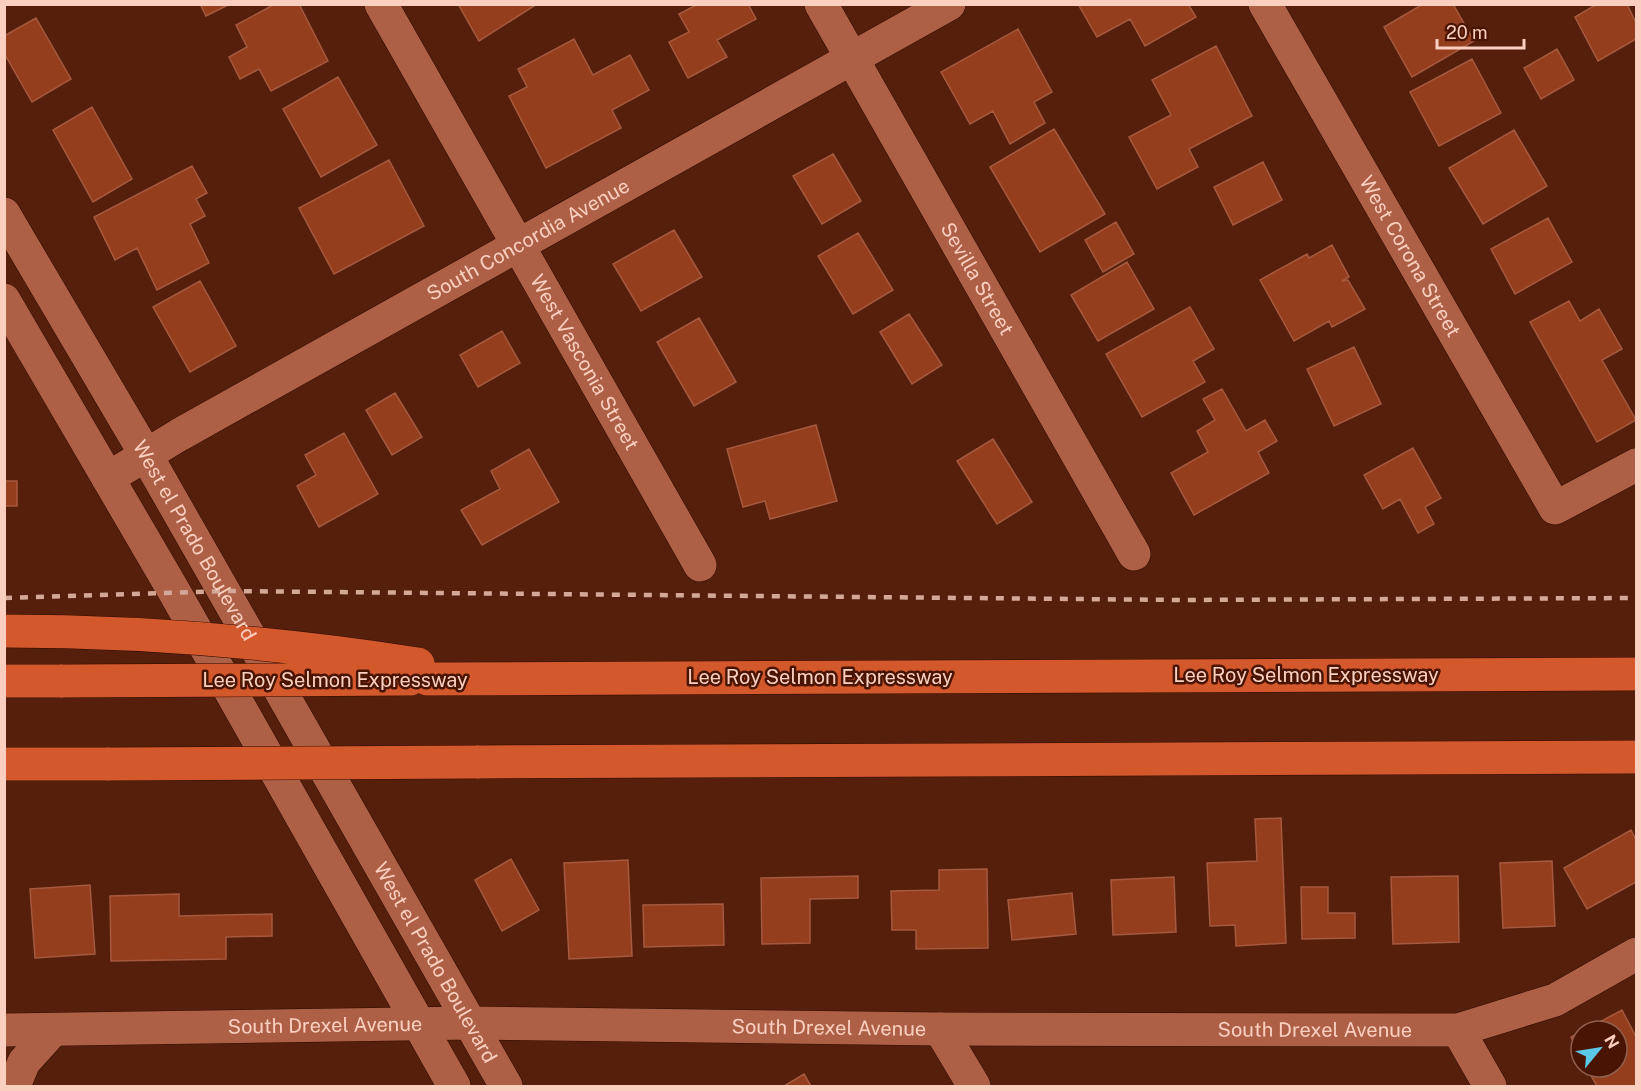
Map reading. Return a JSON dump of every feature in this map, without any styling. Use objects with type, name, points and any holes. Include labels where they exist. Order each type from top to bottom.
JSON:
[{"type":"highway","points":[[4,631],[116,635],[288,646],[423,671]]},
{"type":"highway","name":"Lee Roy Selmon Expressway","points":[[4,681],[423,671],[462,679],[1636,674]]},
{"type":"highway","points":[[4,764],[1636,757]]},
{"type":"street","name":"West Vasconia Street","points":[[381,4],[700,565]]},
{"type":"street","name":"Sevilla Street","points":[[821,4],[1134,554]]},
{"type":"street","name":"South Concordia Avenue","points":[[108,477],[949,4]]},
{"type":"street","name":"West Corona Street","points":[[1265,4],[1555,508],[1636,465]]},
{"type":"street","name":"West el Prado Boulevard","points":[[4,214],[146,455],[506,1086]]},
{"type":"street","points":[[4,300],[17,344],[108,477],[454,1086]]},
{"type":"street","points":[[17,344],[72,332]]},
{"type":"street","name":"South Drexel Avenue","points":[[4,1030],[470,1023],[940,1029],[1458,1030],[1555,1000],[1636,954]]},
{"type":"street","points":[[940,1029],[974,1086]]},
{"type":"street","points":[[1458,1030],[1490,1086]]},
{"type":"street","points":[[14,1086],[24,1062],[52,1031]]},
{"type":"building","points":[[200,4],[230,4],[206,16]]},
{"type":"building","points":[[275,4],[299,4],[328,61],[271,91],[259,69],[240,79],[229,57],[247,47],[236,25]]},
{"type":"building","points":[[458,4],[537,4],[479,41]]},
{"type":"building","points":[[698,4],[748,4],[756,19],[717,40],[727,57],[688,78],[669,42],[689,32],[679,14]]},
{"type":"building","points":[[1078,4],[1188,4],[1196,17],[1145,46],[1130,19],[1097,37]]},
{"type":"building","points":[[1423,4],[1453,4],[1474,41],[1412,77],[1384,27]]},
{"type":"building","points":[[1597,4],[1627,4],[1636,23],[1636,39],[1598,61],[1575,17]]},
{"type":"building","points":[[36,18],[71,79],[32,102],[4,53],[4,36]]},
{"type":"building","points":[[1018,29],[1052,92],[1034,102],[1045,123],[1010,144],[993,111],[970,124],[941,72]]},
{"type":"building","points":[[574,39],[593,75],[630,55],[649,90],[612,110],[621,128],[546,168],[509,96],[527,87],[518,69]]},
{"type":"building","points":[[1216,46],[1252,116],[1189,149],[1198,167],[1157,189],[1129,137],[1171,115],[1152,80]]},
{"type":"building","points":[[1557,49],[1574,80],[1541,99],[1524,68]]},
{"type":"building","points":[[1472,59],[1501,113],[1439,146],[1410,92]]},
{"type":"building","points":[[338,77],[377,145],[321,177],[283,109]]},
{"type":"building","points":[[92,107],[132,179],[93,202],[53,130]]},
{"type":"building","points":[[1054,129],[1105,214],[1040,252],[990,167]]},
{"type":"building","points":[[1514,130],[1547,186],[1483,224],[1449,168]]},
{"type":"building","points":[[833,154],[861,201],[822,224],[793,176]]},
{"type":"building","points":[[389,160],[424,226],[334,274],[299,208]]},
{"type":"building","points":[[1263,162],[1282,200],[1233,225],[1214,187]]},
{"type":"building","points":[[192,166],[207,193],[196,199],[205,216],[190,224],[209,263],[157,290],[137,248],[115,260],[94,217]]},
{"type":"building","points":[[1548,218],[1572,262],[1515,294],[1491,249]]},
{"type":"building","points":[[1116,222],[1134,254],[1103,272],[1085,240]]},
{"type":"building","points":[[674,230],[702,277],[641,311],[613,264]]},
{"type":"building","points":[[858,233],[893,290],[853,314],[818,256]]},
{"type":"building","points":[[1332,245],[1349,277],[1342,281],[1348,280],[1365,309],[1332,327],[1329,321],[1294,341],[1260,280],[1307,254],[1309,258]]},
{"type":"building","points":[[1127,262],[1154,309],[1098,341],[1071,295]]},
{"type":"building","points":[[200,281],[236,346],[190,372],[153,307]]},
{"type":"building","points":[[1569,301],[1580,321],[1599,309],[1622,349],[1602,360],[1636,420],[1597,442],[1530,322]]},
{"type":"building","points":[[1190,307],[1214,349],[1193,361],[1205,382],[1142,417],[1106,354]]},
{"type":"building","points":[[909,314],[942,365],[912,384],[880,332]]},
{"type":"building","points":[[699,318],[736,382],[694,406],[657,342]]},
{"type":"building","points":[[502,331],[520,363],[478,387],[460,355]]},
{"type":"building","points":[[1354,347],[1381,404],[1334,426],[1307,369]]},
{"type":"building","points":[[1222,389],[1246,431],[1265,420],[1277,441],[1258,452],[1269,473],[1194,515],[1171,473],[1208,452],[1197,431],[1215,420],[1203,399]]},
{"type":"building","points":[[395,393],[422,437],[392,455],[366,410]]},
{"type":"building","points":[[816,425],[837,501],[770,519],[765,501],[743,507],[727,449]]},
{"type":"building","points":[[344,433],[378,494],[319,527],[297,486],[316,475],[305,455]]},
{"type":"building","points":[[993,439],[1032,502],[997,524],[957,461]]},
{"type":"building","points":[[1413,448],[1441,498],[1425,507],[1434,524],[1418,533],[1400,499],[1383,509],[1364,475]]},
{"type":"building","points":[[529,449],[559,502],[482,545],[461,510],[500,489],[491,471]]},
{"type":"building","points":[[4,481],[17,481],[17,506],[4,506]]},
{"type":"building","points":[[1281,818],[1286,943],[1236,946],[1235,925],[1210,926],[1207,863],[1257,861],[1255,819]]},
{"type":"building","points":[[1631,830],[1636,840],[1636,882],[1587,909],[1564,868]]},
{"type":"building","points":[[511,859],[539,910],[502,931],[475,880]]},
{"type":"building","points":[[628,860],[632,956],[569,959],[564,863]]},
{"type":"building","points":[[1552,861],[1555,926],[1503,928],[1500,863]]},
{"type":"building","points":[[987,869],[988,948],[916,949],[916,930],[892,930],[891,891],[939,890],[939,870]]},
{"type":"building","points":[[858,876],[858,898],[810,899],[810,943],[762,944],[761,878]]},
{"type":"building","points":[[1458,876],[1459,942],[1393,944],[1391,877]]},
{"type":"building","points":[[1174,877],[1176,932],[1113,935],[1111,880]]},
{"type":"building","points":[[90,885],[95,954],[35,958],[30,889]]},
{"type":"building","points":[[1301,887],[1328,887],[1328,913],[1355,913],[1355,938],[1302,939]]},
{"type":"building","points":[[1072,893],[1076,934],[1012,940],[1008,900]]},
{"type":"building","points":[[179,894],[179,916],[272,914],[272,936],[226,937],[226,959],[111,961],[110,896]]},
{"type":"building","points":[[723,904],[724,945],[644,947],[643,905]]},
{"type":"building","points":[[1622,1010],[1627,1019],[1605,1019]]},
{"type":"building","points":[[1629,1024],[1636,1037],[1636,1086],[1597,1086],[1593,1079],[1629,1079]]},
{"type":"building","points":[[804,1074],[811,1086],[784,1086]]},
{"type":"railway","points":[[4,598],[224,591],[1181,600],[1636,598]]}]
